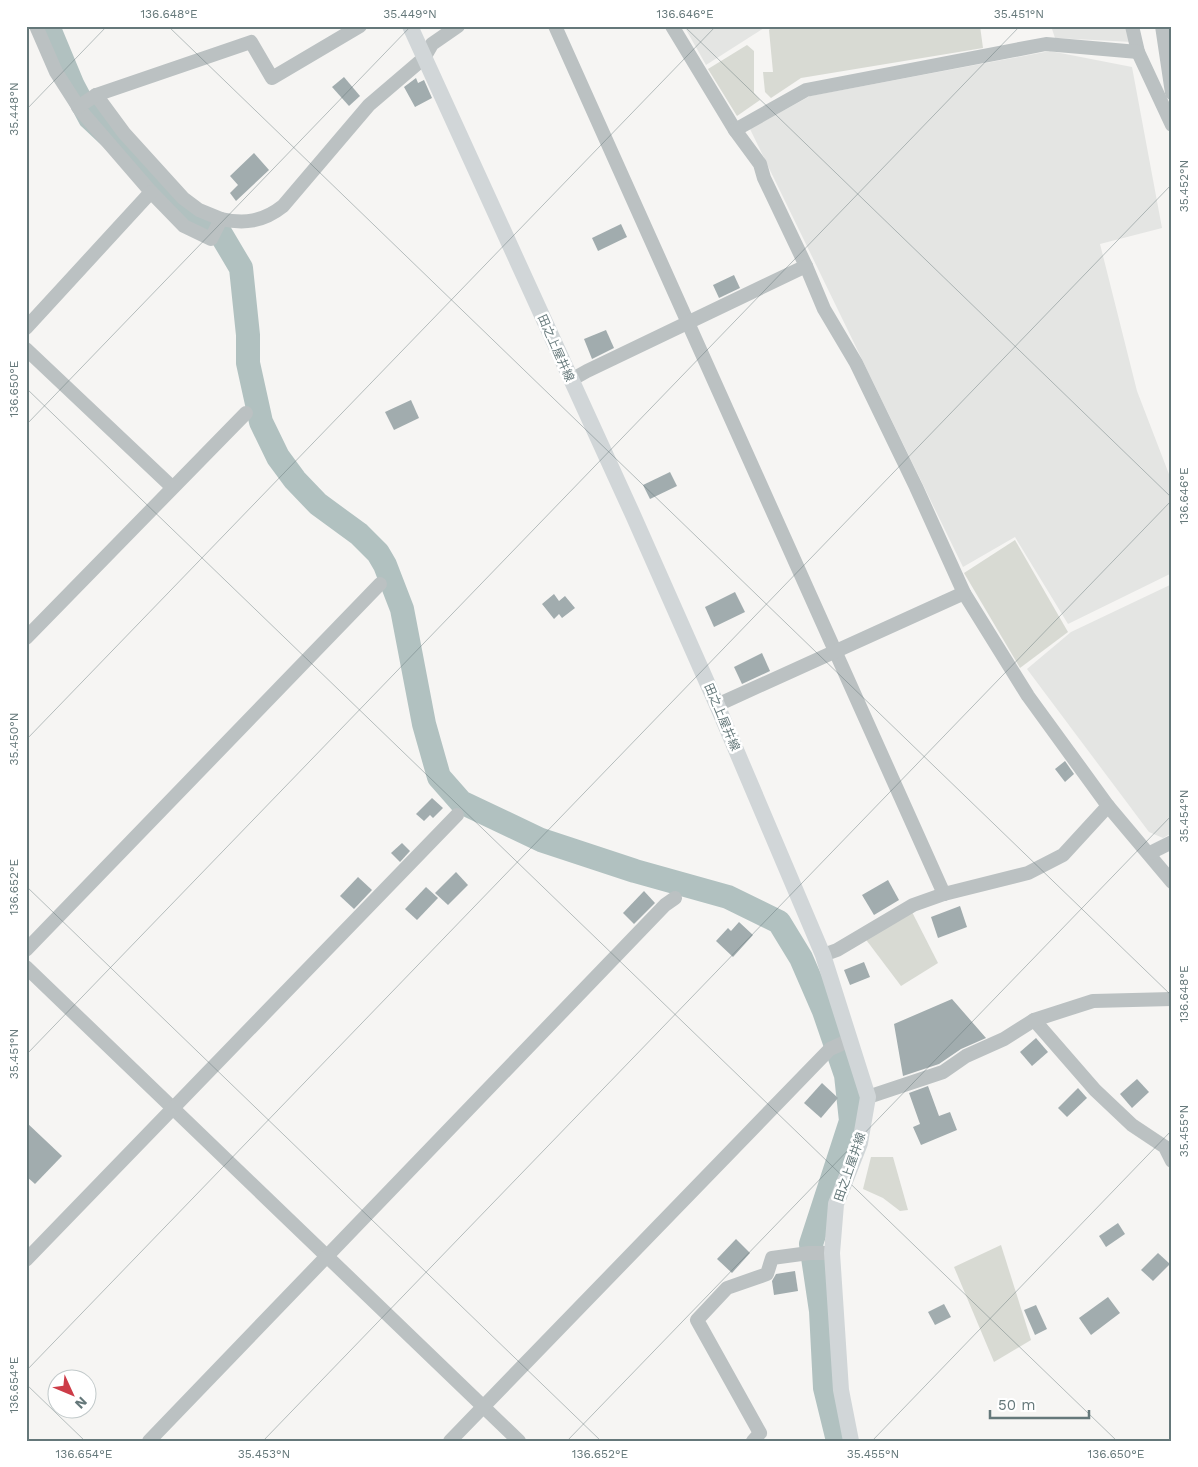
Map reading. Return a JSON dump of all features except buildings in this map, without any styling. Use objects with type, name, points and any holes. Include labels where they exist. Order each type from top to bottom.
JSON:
[{"type":"main road","name":"田之上屋井線","points":[[410,26],[717,705],[823,955],[868,1097],[860,1143],[836,1204],[821,1253],[841,1390],[851,1441]]},
{"type":"street","points":[[36,26],[56,72],[78,107],[151,192],[184,226],[211,239],[218,226]]},
{"type":"street","points":[[78,107],[96,95],[251,42],[272,78],[360,26]]},
{"type":"street","points":[[96,95],[124,133],[183,198],[218,226],[240,223],[272,215],[282,206],[369,105],[424,58],[432,44],[458,26]]},
{"type":"street","points":[[555,26],[944,894]]},
{"type":"street","points":[[672,26],[735,130],[760,164],[764,178],[806,266],[824,309],[856,363],[916,487],[964,593],[1028,696],[1108,806],[1172,882]]},
{"type":"street","points":[[1132,26],[1138,52],[1172,125]]},
{"type":"street","points":[[1162,26],[1172,93]]},
{"type":"street","points":[[735,130],[806,90],[825,86],[1046,44],[1138,52]]},
{"type":"street","points":[[26,328],[151,192]]},
{"type":"street","points":[[571,380],[806,266]]},
{"type":"street","points":[[26,348],[172,487]]},
{"type":"street","points":[[26,638],[246,413]]},
{"type":"street","points":[[26,950],[380,584]]},
{"type":"street","points":[[717,705],[836,653],[964,593]]},
{"type":"street","points":[[823,955],[837,950],[913,905],[944,894],[1028,873],[1063,855],[1108,806]]},
{"type":"street","points":[[26,1260],[457,815]]},
{"type":"street","points":[[1150,854],[1172,842]]},
{"type":"street","points":[[149,1441],[665,905],[675,898]]},
{"type":"street","points":[[26,967],[327,1254],[519,1441]]},
{"type":"street","points":[[868,1097],[943,1072],[966,1056],[1004,1039],[1034,1020],[1093,1001],[1172,1000]]},
{"type":"street","points":[[1034,1020],[1094,1090],[1132,1125],[1165,1147],[1172,1161]]},
{"type":"street","points":[[450,1441],[830,1049],[850,1040]]},
{"type":"street","points":[[753,1441],[760,1433],[697,1320],[727,1288],[767,1274],[772,1258],[821,1253]]},
{"type":"shaded area","points":[[684,26],[767,26],[706,65]]},
{"type":"shaded area","points":[[773,26],[980,26],[983,48],[801,78],[771,98],[765,92],[763,72],[773,72],[769,30]]},
{"type":"shaded area","points":[[1051,26],[1128,26],[1132,42],[1055,38]]},
{"type":"shaded area","points":[[747,45],[754,51],[754,93],[760,100],[737,116],[708,69]]},
{"type":"shaded area","points":[[1050,51],[1132,67],[1162,228],[1100,244],[1137,391],[1172,482],[1172,573],[1068,624],[1015,537],[963,567],[750,129],[810,96]]},
{"type":"shaded area","points":[[1015,540],[1068,632],[1020,668],[964,573]]},
{"type":"shaded area","points":[[1172,584],[1172,833],[1163,838],[1149,832],[1027,669],[1071,632]]},
{"type":"shaded area","points":[[911,910],[938,963],[901,986],[864,937]]},
{"type":"shaded area","points":[[871,1157],[893,1157],[908,1210],[900,1211],[883,1198],[863,1189]]},
{"type":"shaded area","points":[[1001,1245],[1031,1340],[994,1362],[954,1267]]},
{"type":"waterway","points":[[48,26],[73,86],[90,118],[124,150],[168,199],[219,231],[241,268],[248,335],[248,363],[261,422],[278,457],[295,480],[318,504],[359,534],[378,553],[385,565],[402,609],[424,724],[439,777],[461,802],[541,840],[635,871],[728,897],[779,922],[801,958],[824,1011],[846,1075],[851,1121],[811,1244],[821,1311],[825,1388],[838,1441]]}]
